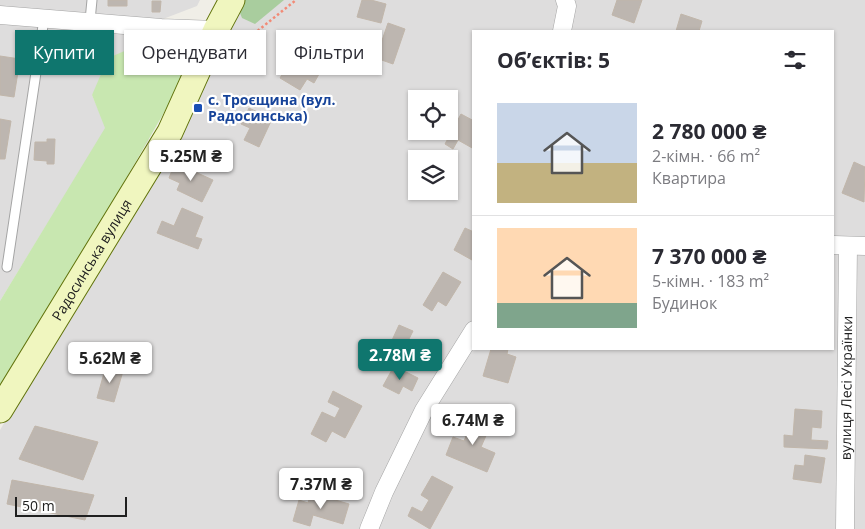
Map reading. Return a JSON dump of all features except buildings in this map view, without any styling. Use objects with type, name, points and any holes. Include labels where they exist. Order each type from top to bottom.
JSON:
[{"type":"street","name":"Радосинська вулиця","points":[[216,30],[232,0]]},
{"type":"street","points":[[562,30],[567,6],[565,0]]},
{"type":"street","points":[[0,15],[216,30]]},
{"type":"street","name":"Радосинська вулиця","points":[[0,410],[170,132],[196,75]]},
{"type":"street","name":"вулиця Лесі Українки","points":[[845,529],[849,245]]},
{"type":"street","points":[[369,529],[424,410],[472,333]]},
{"type":"lane","points":[[89,30],[92,0]]},
{"type":"lane","points":[[7,267],[44,18]]},
{"type":"path","points":[[258,30],[296,0]]},
{"type":"shaded area","points":[[0,0],[200,0],[197,6],[163,19],[161,30],[124,30],[124,67],[92,95],[106,128],[0,301]]},
{"type":"shaded area","points":[[239,0],[865,0],[865,529],[0,529],[0,430],[174,133],[202,75],[266,75],[266,30],[224,30]]},
{"type":"green space","points":[[242,0],[284,0],[255,24],[242,18],[238,8]]},
{"type":"green space","points":[[124,51],[124,75],[185,76],[108,210],[0,385],[0,301],[105,128],[92,95],[101,75],[114,75],[114,55]]},
{"type":"place","name":"с. Троєщина (вул. Радосинська)","points":[[198,108]]}]
